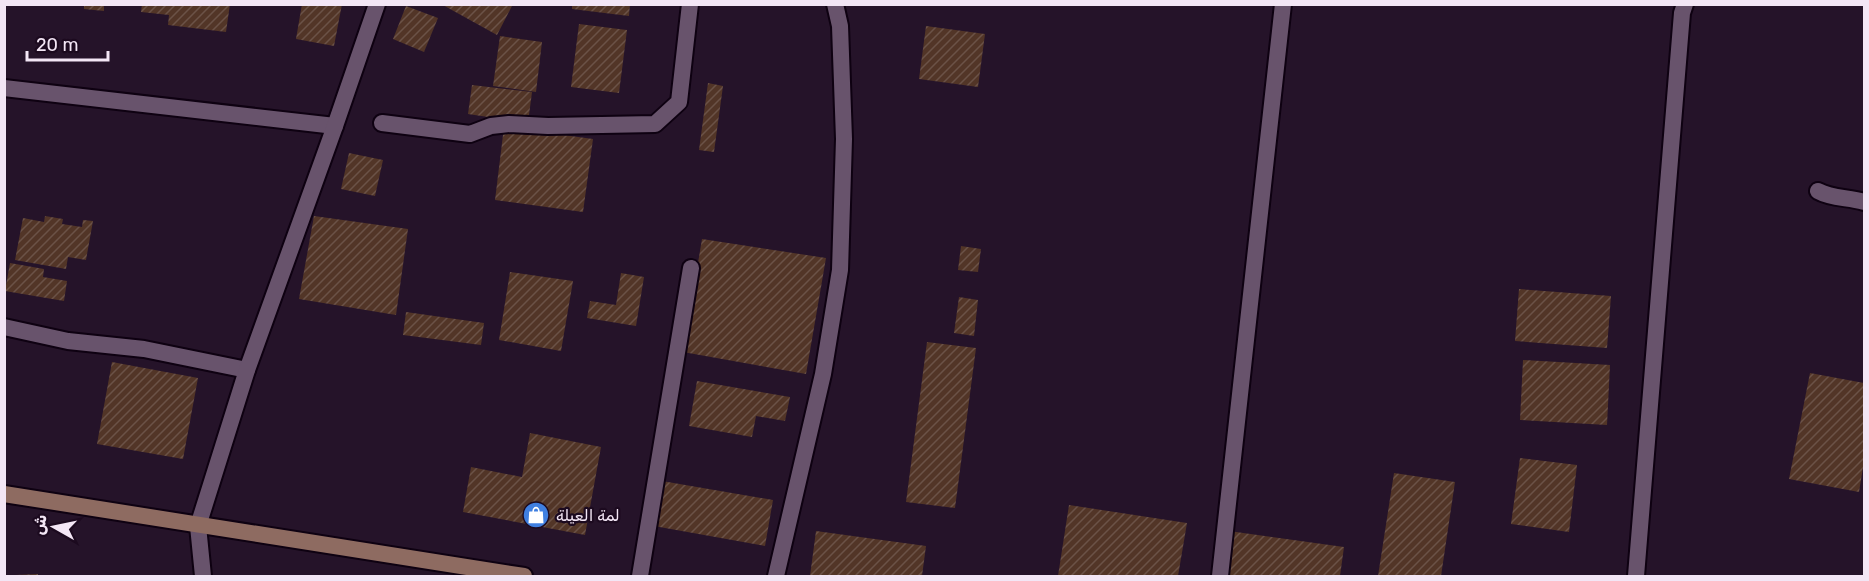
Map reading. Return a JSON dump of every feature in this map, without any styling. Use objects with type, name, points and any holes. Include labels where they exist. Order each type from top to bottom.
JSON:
[{"type":"main road","points":[[4,494],[524,576]]},
{"type":"street","points":[[203,576],[198,525],[247,370],[377,4]]},
{"type":"street","points":[[382,123],[470,134],[491,126],[509,124],[548,126],[655,124],[679,102],[690,4]]},
{"type":"street","points":[[776,576],[819,393],[840,270],[844,139],[840,26],[835,4]]},
{"type":"street","points":[[1220,576],[1283,4]]},
{"type":"street","points":[[1636,576],[1681,25],[1685,4]]},
{"type":"street","points":[[4,88],[335,126]]},
{"type":"street","points":[[1818,191],[1827,196],[1864,202]]},
{"type":"street","points":[[640,576],[691,268]]},
{"type":"street","points":[[4,327],[68,341],[144,349],[247,370]]},
{"type":"building","points":[[84,4],[104,4],[104,11],[84,9]]},
{"type":"building","points":[[142,4],[230,4],[226,32],[168,25],[169,15],[141,12]]},
{"type":"building","points":[[302,4],[342,4],[334,46],[296,39]]},
{"type":"building","points":[[441,4],[513,4],[497,35]]},
{"type":"building","points":[[572,4],[630,4],[629,16],[572,9]]},
{"type":"building","points":[[406,6],[438,18],[424,52],[393,39]]},
{"type":"building","points":[[579,24],[627,30],[619,93],[571,87]]},
{"type":"building","points":[[926,26],[985,34],[978,87],[919,79]]},
{"type":"building","points":[[500,36],[542,42],[536,92],[493,86]]},
{"type":"building","points":[[708,83],[723,86],[714,152],[699,150]]},
{"type":"building","points":[[472,85],[532,92],[528,123],[468,114]]},
{"type":"building","points":[[504,127],[593,139],[583,212],[495,200]]},
{"type":"building","points":[[349,153],[383,160],[375,196],[341,189]]},
{"type":"building","points":[[45,216],[63,219],[62,224],[82,227],[83,220],[93,221],[86,260],[68,257],[66,269],[15,260],[23,218],[44,222]]},
{"type":"building","points":[[314,216],[408,229],[396,315],[299,299]]},
{"type":"building","points":[[702,239],[826,258],[806,374],[683,352]]},
{"type":"building","points":[[961,246],[981,249],[978,272],[958,270]]},
{"type":"building","points":[[10,263],[44,269],[43,277],[67,281],[64,301],[5,291]]},
{"type":"building","points":[[510,272],[573,281],[561,351],[499,340]]},
{"type":"building","points":[[621,273],[644,277],[636,326],[587,318],[590,301],[616,305]]},
{"type":"building","points":[[1519,289],[1611,296],[1607,348],[1515,341]]},
{"type":"building","points":[[959,297],[978,300],[974,336],[954,333]]},
{"type":"building","points":[[406,312],[484,323],[481,345],[403,335]]},
{"type":"building","points":[[927,342],[976,348],[955,508],[906,502]]},
{"type":"building","points":[[1523,360],[1610,365],[1607,425],[1520,420]]},
{"type":"building","points":[[112,362],[198,378],[183,459],[97,444]]},
{"type":"building","points":[[1810,373],[1864,383],[1864,461],[1859,492],[1789,479]]},
{"type":"building","points":[[697,381],[790,397],[785,421],[756,416],[752,437],[689,426]]},
{"type":"building","points":[[530,433],[601,447],[585,535],[463,512],[471,467],[522,477]]},
{"type":"building","points":[[1520,458],[1577,465],[1569,532],[1511,524]]},
{"type":"building","points":[[1394,473],[1455,482],[1441,576],[1378,576]]},
{"type":"building","points":[[662,481],[773,500],[765,546],[654,526]]},
{"type":"building","points":[[1069,505],[1187,523],[1178,576],[1058,576]]},
{"type":"building","points":[[816,531],[926,546],[922,576],[810,576]]},
{"type":"building","points":[[1229,531],[1344,547],[1340,576],[1222,576]]},
{"type":"building","points":[[38,574],[38,576],[15,576],[15,575]]},
{"type":"place","name":"لمة العيلة","points":[[536,515]]}]
